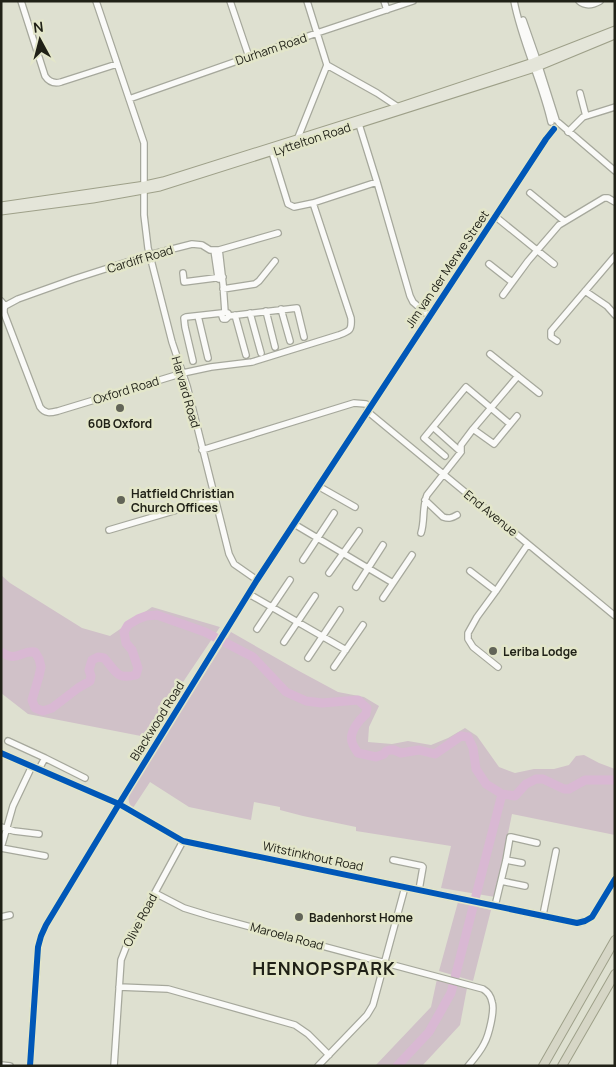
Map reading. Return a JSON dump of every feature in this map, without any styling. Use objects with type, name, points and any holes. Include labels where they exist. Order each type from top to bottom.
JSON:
[{"type":"highway","points":[[542,1066],[615,940]]},
{"type":"highway","points":[[562,1066],[615,974]]},
{"type":"main road","name":"Lyttelton Road","points":[[358,122],[398,107],[536,64],[615,30]]},
{"type":"main road","name":"Lyttelton Road","points":[[1,211],[144,188],[297,142],[536,64],[615,35]]},
{"type":"main road","name":"Lyttelton Road","points":[[1,206],[144,188]]},
{"type":"street","points":[[21,1],[45,76],[48,80],[57,83],[117,64]]},
{"type":"street","name":"Harvard Road","points":[[96,1],[144,143],[146,236],[149,255],[172,342],[189,393],[231,560],[237,567],[257,580]]},
{"type":"street","points":[[230,1],[248,57]]},
{"type":"street","points":[[297,142],[327,65],[306,1]]},
{"type":"street","points":[[384,1],[387,10]]},
{"type":"street","name":"Durham Road","points":[[129,99],[413,1]]},
{"type":"street","points":[[514,1],[522,29],[536,64],[554,125],[567,131],[615,171]]},
{"type":"street","points":[[579,1],[586,5],[600,1]]},
{"type":"street","points":[[327,65],[398,107]]},
{"type":"street","points":[[580,93],[586,116]]},
{"type":"street","points":[[567,131],[586,116],[615,107]]},
{"type":"street","points":[[358,122],[410,296],[413,302],[430,316]]},
{"type":"street","name":"Jim van der Merwe Street","points":[[369,409],[496,217],[554,125]]},
{"type":"street","points":[[271,150],[288,204],[291,205],[297,206],[313,203],[377,182]]},
{"type":"street","points":[[530,193],[564,221]]},
{"type":"street","points":[[503,295],[537,250],[564,221],[604,198],[615,202]]},
{"type":"street","name":"Oxford Road","points":[[3,304],[4,314],[40,407],[47,413],[182,373],[260,360],[339,335],[349,330],[352,326],[348,308],[313,203]]},
{"type":"street","points":[[496,217],[554,264]]},
{"type":"street","points":[[246,356],[228,314],[217,250],[278,232]]},
{"type":"street","name":"Cardiff Road","points":[[3,304],[149,255],[192,244],[217,250]]},
{"type":"street","points":[[557,340],[551,337],[551,331],[615,256]]},
{"type":"street","points":[[184,282],[221,281],[255,284],[275,262]]},
{"type":"street","points":[[489,264],[512,282]]},
{"type":"street","points":[[183,273],[185,289]]},
{"type":"street","points":[[586,291],[607,306],[615,315]]},
{"type":"street","points":[[193,361],[183,320],[186,317],[297,308],[304,337]]},
{"type":"street","points":[[281,309],[290,341]]},
{"type":"street","points":[[266,311],[275,347]]},
{"type":"street","points":[[250,313],[261,353]]},
{"type":"street","points":[[198,316],[208,358]]},
{"type":"street","points":[[490,354],[539,393]]},
{"type":"street","points":[[421,533],[427,495],[461,452],[461,445],[473,429],[518,376]]},
{"type":"street","points":[[445,456],[424,438],[466,387],[510,424]]},
{"type":"street","points":[[202,450],[354,403],[366,404],[369,409]]},
{"type":"street","name":"End Avenue","points":[[369,409],[443,474],[615,616]]},
{"type":"street","name":"Blackwood Road","points":[[30,1066],[38,947],[41,936],[119,804],[257,580],[369,409]]},
{"type":"street","points":[[473,429],[494,444],[517,416]]},
{"type":"street","points":[[433,427],[461,452]]},
{"type":"street","points":[[318,486],[356,507]]},
{"type":"street","points":[[109,530],[214,498]]},
{"type":"street","points":[[425,500],[443,517],[449,519],[457,515]]},
{"type":"street","points":[[303,560],[334,513]]},
{"type":"street","points":[[294,524],[393,583]]},
{"type":"street","points":[[329,573],[359,531]]},
{"type":"street","points":[[498,667],[473,647],[468,633],[528,544]]},
{"type":"street","points":[[356,587],[383,545]]},
{"type":"street","points":[[383,598],[412,555]]},
{"type":"street","points":[[470,571],[496,591]]},
{"type":"street","points":[[257,629],[290,580]]},
{"type":"street","points":[[249,594],[346,650]]},
{"type":"street","points":[[284,642],[315,596]]},
{"type":"street","points":[[308,658],[340,610]]},
{"type":"street","points":[[334,667],[363,625]]},
{"type":"street","points":[[8,741],[85,778]]},
{"type":"street","name":"Witstinkhout Road","points":[[1,753],[119,804],[183,841],[577,923],[588,919],[594,913],[615,879]]},
{"type":"street","points":[[39,769],[45,758]]},
{"type":"street","points":[[32,766],[12,806],[4,828],[1,848],[45,856]]},
{"type":"street","points":[[4,828],[39,834]]},
{"type":"street","points":[[494,905],[510,837],[537,843]]},
{"type":"street","name":"Olive Road","points":[[114,1066],[123,953],[183,841]]},
{"type":"street","points":[[543,915],[556,851]]},
{"type":"street","points":[[393,860],[422,866],[419,890]]},
{"type":"street","points":[[506,860],[522,863]]},
{"type":"street","points":[[501,881],[525,886]]},
{"type":"street","points":[[318,1066],[373,1005],[405,887]]},
{"type":"street","name":"Maroela Road","points":[[155,893],[184,908],[452,980],[485,991],[490,996],[493,1004],[488,1032],[485,1043],[468,1066]]},
{"type":"street","points":[[1,917],[10,915]]},
{"type":"street","points":[[119,987],[168,989],[295,1025],[308,1034],[329,1055]]},
{"type":"street","points":[[1,1065],[10,1066]]},
{"type":"shaded area","points":[[1,575],[10,583],[82,628],[110,636],[152,607],[220,627],[146,737],[28,714],[1,693]]},
{"type":"shaded area","points":[[231,632],[338,692],[364,697],[379,706],[369,727],[368,742],[392,744],[408,741],[431,745],[465,728],[477,736],[499,767],[515,773],[534,769],[554,769],[569,765],[576,756],[584,755],[615,769],[615,835],[512,814],[495,897],[441,888],[451,846],[356,831],[356,827],[303,816],[280,810],[280,807],[254,802],[251,820],[189,807],[150,782],[133,808],[129,800],[132,788]]},
{"type":"shaded area","points":[[458,902],[491,910],[473,981],[439,971]]},
{"type":"shaded area","points":[[437,979],[467,988],[460,1025],[422,1066],[375,1066],[431,1007]]},
{"type":"waterway","points":[[1,652],[11,656],[35,652],[41,667],[32,700],[35,708],[43,711],[52,708],[90,681],[89,670],[92,660],[98,657],[104,658],[120,675],[136,675],[138,668],[132,650],[126,643],[124,632],[128,625],[138,619],[157,615],[205,632],[253,657],[286,692],[306,701],[322,703],[358,700],[367,708],[366,714],[353,730],[351,738],[358,753],[376,757],[390,750],[401,753],[419,750],[435,754],[461,736],[468,737],[473,748],[476,769],[486,784],[502,794],[515,796],[526,784],[536,779],[543,779],[564,789],[569,789],[585,780],[615,780]]},
{"type":"waterway","points":[[397,1066],[429,1032],[451,993],[502,794]]},
{"type":"cycle path","points":[[30,1066],[38,947],[46,925],[257,580],[554,129]]},
{"type":"cycle path","points":[[1,753],[119,804],[183,841],[577,923],[592,917],[615,879]]},
{"type":"place","name":"60B Oxford","points":[[120,408]]},
{"type":"place","name":"Hatfield Christian Church Offices","points":[[121,500]]},
{"type":"place","name":"Leriba Lodge","points":[[493,651]]},
{"type":"place","name":"Badenhorst Home","points":[[299,917]]},
{"type":"district","name":"HENNOPSPARK","points":[[324,968]]}]
